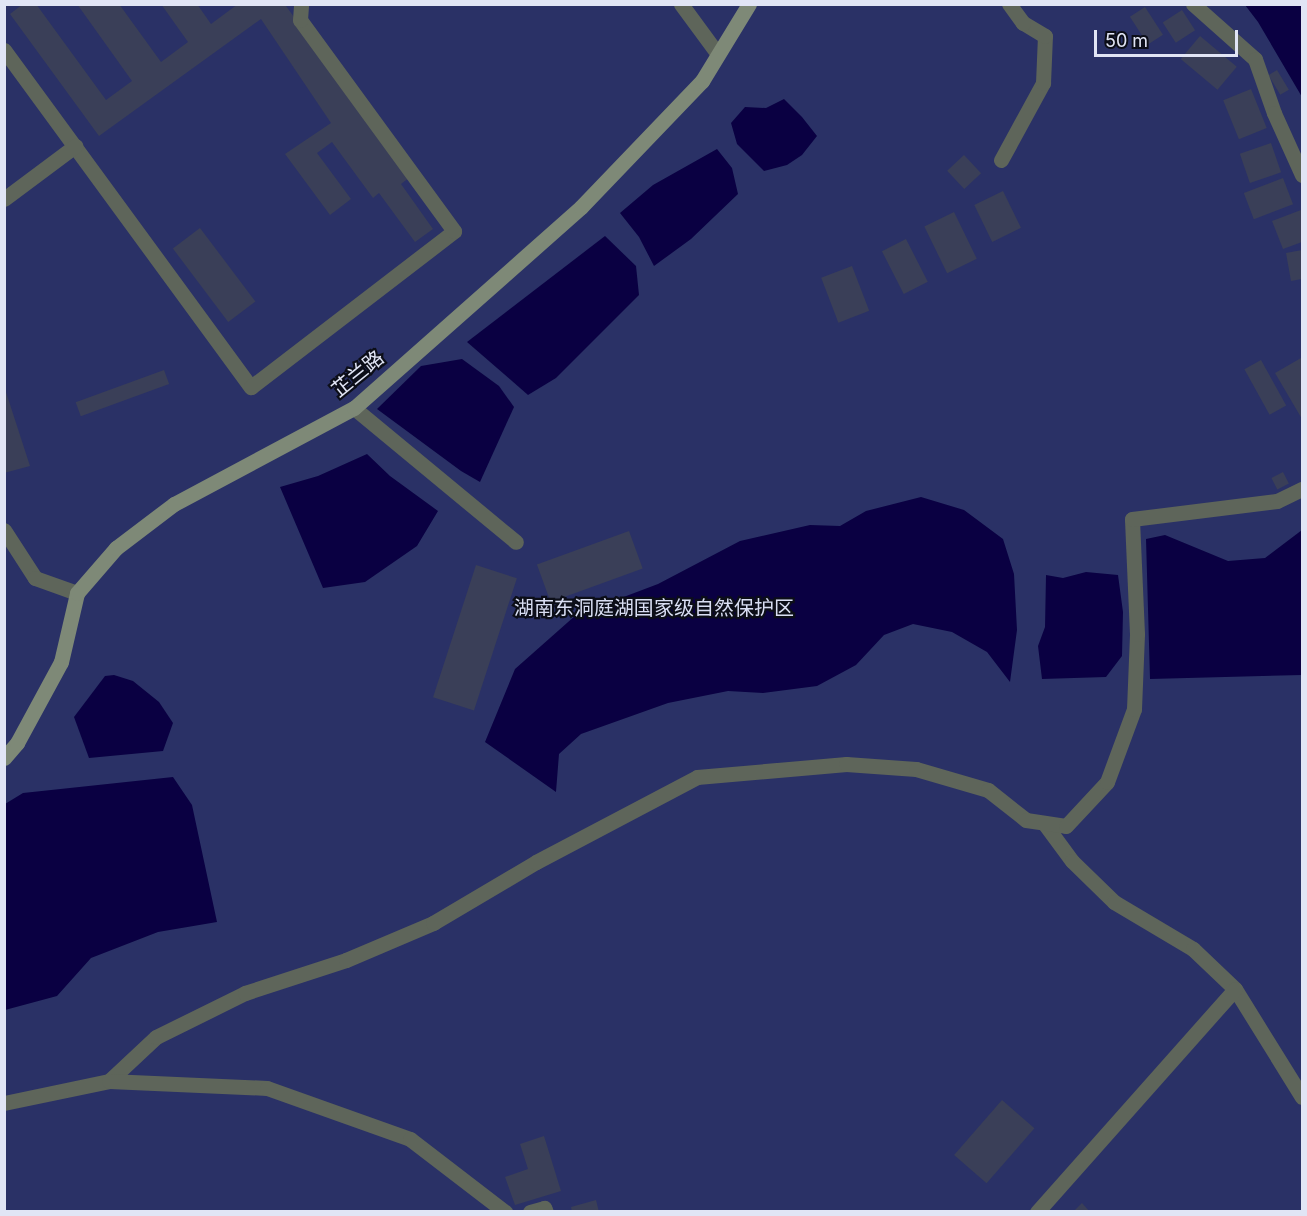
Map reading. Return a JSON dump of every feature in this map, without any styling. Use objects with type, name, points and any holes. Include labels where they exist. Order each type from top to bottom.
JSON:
[{"type":"street","points":[[4,50],[251,387],[454,231],[300,20],[301,4]]},
{"type":"street","points":[[681,4],[717,53]]},
{"type":"street","name":"芷兰路","points":[[4,758],[17,743],[61,662],[77,593],[116,548],[174,504],[354,408],[581,207],[702,81],[749,4]]},
{"type":"street","points":[[1001,160],[1043,83],[1045,36],[1023,23],[1009,4]]},
{"type":"street","points":[[1193,4],[1255,59],[1274,113],[1302,174]]},
{"type":"street","points":[[4,199],[75,146]]},
{"type":"street","points":[[354,408],[516,542]]},
{"type":"street","points":[[109,1081],[156,1036],[245,993],[346,960],[433,923],[585,836],[697,777],[846,764],[916,770],[988,790],[1026,820],[1066,826],[1107,782],[1134,709],[1137,634],[1132,519],[1277,501],[1302,489]]},
{"type":"street","points":[[4,530],[35,578],[77,593]]},
{"type":"street","points":[[1044,823],[1072,861],[1114,902],[1193,949],[1235,989],[1302,1097]]},
{"type":"street","points":[[1037,1212],[1235,989]]},
{"type":"street","points":[[4,1103],[109,1081],[267,1088],[410,1138],[505,1212]]},
{"type":"street","points":[[530,1212],[544,1208],[546,1212]]},
{"type":"green space","name":"湖南东洞庭湖国家级自然保护区","points":[[5,5],[1302,5],[1302,1212],[5,1212]]},
{"type":"shaded area","points":[[1245,5],[1302,5],[1302,97],[1258,22]]},
{"type":"shaded area","points":[[784,99],[817,136],[802,155],[787,165],[764,171],[737,144],[731,123],[745,107],[766,108]]},
{"type":"shaded area","points":[[717,149],[732,168],[738,194],[691,239],[654,266],[639,237],[620,213],[653,185]]},
{"type":"shaded area","points":[[605,236],[636,266],[639,295],[556,378],[528,395],[467,342]]},
{"type":"shaded area","points":[[462,359],[499,386],[514,407],[480,482],[461,471],[377,409],[421,366]]},
{"type":"shaded area","points":[[367,454],[390,476],[438,511],[417,546],[365,582],[323,588],[280,487],[318,476]]},
{"type":"shaded area","points":[[921,497],[964,510],[1003,539],[1014,574],[1017,630],[1010,682],[987,652],[952,632],[913,624],[884,635],[856,665],[817,686],[763,693],[728,691],[668,703],[581,734],[559,754],[556,792],[485,742],[515,669],[576,615],[658,584],[740,541],[810,525],[840,526],[866,511]]},
{"type":"shaded area","points":[[1302,530],[1302,675],[1150,679],[1146,539],[1165,535],[1228,561],[1265,558]]},
{"type":"shaded area","points":[[1086,572],[1118,575],[1123,612],[1122,656],[1106,677],[1042,679],[1038,646],[1045,627],[1046,575],[1063,578]]},
{"type":"shaded area","points":[[114,675],[133,681],[159,702],[173,723],[163,751],[89,758],[74,717],[105,676]]},
{"type":"shaded area","points":[[173,777],[192,805],[217,922],[158,932],[91,958],[57,996],[5,1010],[5,804],[23,793]]},
{"type":"building","points":[[23,4],[36,4],[106,100],[132,81],[77,4],[119,4],[161,62],[188,42],[161,4],[197,4],[211,24],[238,4],[289,4],[286,6],[410,177],[401,184],[433,229],[415,242],[379,193],[373,198],[332,142],[317,153],[351,199],[330,215],[285,154],[331,123],[261,19],[99,136],[10,14]]},
{"type":"building","points":[[1145,7],[1163,35],[1148,44],[1130,17]]},
{"type":"building","points":[[1182,10],[1195,30],[1176,43],[1163,23]]},
{"type":"building","points":[[1200,36],[1237,67],[1217,90],[1181,59]]},
{"type":"building","points":[[1277,70],[1289,90],[1280,95],[1268,75]]},
{"type":"building","points":[[1251,89],[1267,128],[1239,139],[1223,100]]},
{"type":"building","points":[[1271,143],[1281,172],[1250,183],[1240,154]]},
{"type":"building","points":[[964,155],[981,173],[964,189],[947,171]]},
{"type":"building","points":[[1283,178],[1293,204],[1254,219],[1244,193]]},
{"type":"building","points":[[1003,191],[1021,228],[992,242],[974,205]]},
{"type":"building","points":[[1301,210],[1302,242],[1283,249],[1272,221]]},
{"type":"building","points":[[954,212],[977,259],[947,273],[924,226]]},
{"type":"building","points":[[200,228],[255,301],[228,322],[173,248]]},
{"type":"building","points":[[906,239],[928,282],[904,294],[882,251]]},
{"type":"building","points":[[1302,250],[1302,279],[1291,281],[1286,253]]},
{"type":"building","points":[[852,266],[869,311],[838,323],[821,278]]},
{"type":"building","points":[[1301,358],[1302,360],[1302,419],[1275,373]]},
{"type":"building","points":[[1261,360],[1286,405],[1270,415],[1244,369]]},
{"type":"building","points":[[164,370],[169,384],[81,416],[76,402]]},
{"type":"building","points":[[4,386],[30,466],[4,473]]},
{"type":"building","points":[[1283,472],[1289,484],[1277,489],[1271,478]]},
{"type":"building","points":[[629,531],[643,569],[551,602],[537,565]]},
{"type":"building","points":[[476,565],[517,578],[474,710],[433,697]]},
{"type":"building","points":[[1002,1100],[1034,1128],[987,1183],[954,1155]]},
{"type":"building","points":[[544,1136],[561,1191],[515,1205],[505,1177],[528,1169],[520,1144]]},
{"type":"building","points":[[596,1200],[599,1212],[572,1212],[571,1207]]},
{"type":"building","points":[[1082,1203],[1090,1212],[1073,1212]]}]
